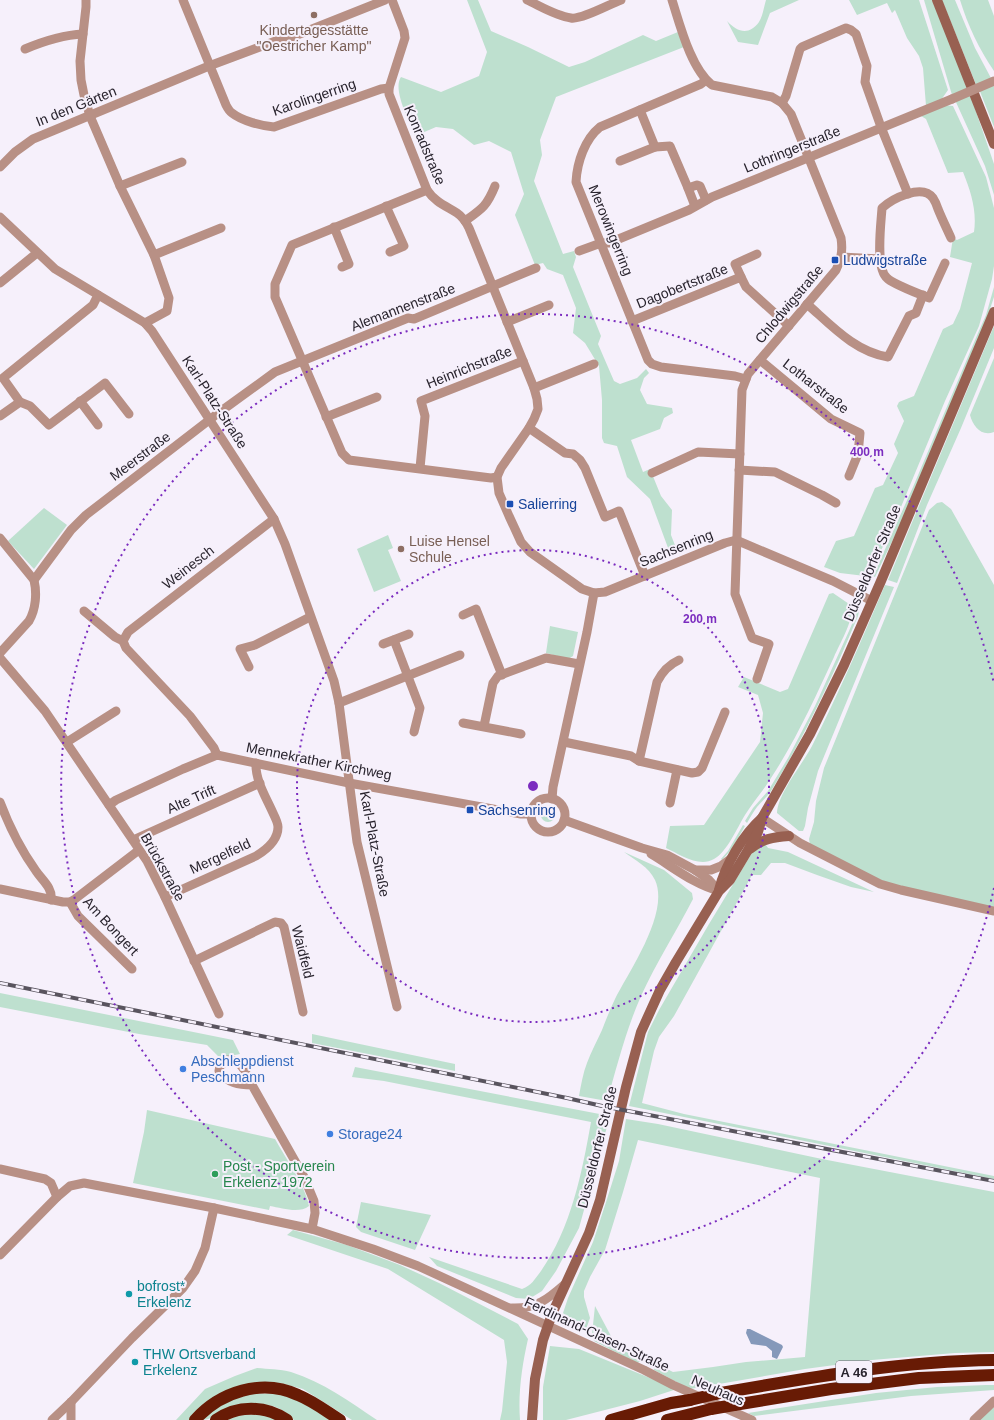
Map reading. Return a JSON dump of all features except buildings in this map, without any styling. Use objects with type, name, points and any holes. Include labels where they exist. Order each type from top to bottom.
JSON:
[{"type":"highway","name":"A 46","points":[[611,1420],[671,1403],[796,1380],[880,1368],[994,1360]]},
{"type":"highway","name":"A 46","points":[[667,1420],[734,1405],[831,1389],[919,1378],[994,1375]]},
{"type":"highway","points":[[195,1420],[206,1409],[230,1394],[250,1389],[271,1388],[297,1394],[340,1420]]},
{"type":"highway","points":[[216,1420],[230,1412],[253,1408],[267,1410],[287,1420]]},
{"type":"main road","points":[[937,0],[994,144]]},
{"type":"main road","name":"Düsseldorfer Straße","points":[[532,1420],[534,1379],[543,1340],[564,1284],[588,1233],[600,1200],[626,1087],[641,1032],[660,990],[719,891],[730,880],[758,832],[762,818],[810,734],[844,665],[994,312]]},
{"type":"main road","name":"Düsseldorfer Straße","points":[[719,891],[722,876],[751,828],[762,818]]},
{"type":"main road","points":[[748,850],[765,839],[789,836]]},
{"type":"street","points":[[86,0],[80,61],[81,80],[90,116],[120,186],[154,255],[169,298],[167,311],[145,323]]},
{"type":"street","name":"Karolingerring","points":[[183,0],[226,105],[231,113],[248,121],[264,126],[274,127],[381,89],[389,88]]},
{"type":"street","name":"In den Gärten","points":[[0,167],[15,152],[33,139],[209,66],[281,38],[287,39],[385,0]]},
{"type":"street","points":[[389,88],[405,38],[404,30],[392,0]]},
{"type":"street","points":[[527,0],[572,19],[581,17],[621,0]]},
{"type":"street","points":[[672,0],[684,37],[697,66],[706,80],[712,85],[772,97],[782,102],[786,96],[800,49],[802,47],[846,28],[856,34],[867,66],[865,82],[908,194]]},
{"type":"street","points":[[25,49],[37,43],[66,35],[83,34]]},
{"type":"street","name":"Merowingerring","points":[[706,80],[701,84],[600,127],[593,132],[587,141],[577,173],[576,182],[648,360],[652,364],[735,376],[746,379]]},
{"type":"street","name":"Lothringerstraße","points":[[601,243],[609,243],[706,200],[994,81]]},
{"type":"street","name":"Konradstraße","points":[[389,88],[389,94],[427,190],[430,195],[441,205],[458,214],[469,228],[537,398],[538,409],[529,428],[497,478]]},
{"type":"street","name":"Chlodwigstraße","points":[[757,679],[769,644],[752,638],[735,594],[742,390],[748,374],[836,270],[842,250],[841,238],[809,157],[791,114],[782,102]]},
{"type":"street","points":[[640,110],[655,147]]},
{"type":"street","points":[[620,161],[655,147],[670,146],[695,206]]},
{"type":"street","points":[[120,186],[182,162]]},
{"type":"street","points":[[688,188],[697,185],[700,186],[706,200]]},
{"type":"street","points":[[465,221],[482,210],[495,186]]},
{"type":"street","points":[[427,190],[292,245],[275,284],[275,297],[342,453],[349,460],[360,463],[420,468],[497,478],[499,493],[515,530],[524,546],[530,552],[582,589],[594,593],[564,742],[553,788],[552,799]]},
{"type":"street","points":[[945,263],[929,298],[887,279],[882,272],[880,258],[882,208],[888,203],[908,194],[925,192],[933,197],[951,238]]},
{"type":"street","points":[[386,206],[404,246],[390,252]]},
{"type":"street","name":"Karl-Platz-Straße","points":[[0,217],[55,269],[145,323],[152,331],[274,519],[285,544],[334,681],[339,703],[357,842],[397,1007]]},
{"type":"street","points":[[334,227],[349,264],[342,267]]},
{"type":"street","points":[[154,255],[221,228]]},
{"type":"street","points":[[579,251],[601,243]]},
{"type":"street","points":[[0,283],[37,253]]},
{"type":"street","name":"Dagobertstraße","points":[[757,254],[735,264],[746,287],[789,326]]},
{"type":"street","points":[[841,257],[880,258]]},
{"type":"street","name":"Alemannenstraße","points":[[278,370],[408,318],[414,318],[493,287],[536,268]]},
{"type":"street","name":"Dagobertstraße","points":[[632,321],[741,277]]},
{"type":"street","points":[[98,295],[93,305],[2,378],[20,402],[30,406],[49,425],[105,383],[129,414]]},
{"type":"street","points":[[807,304],[850,341],[877,355],[888,356],[909,316],[916,313],[923,295]]},
{"type":"street","points":[[507,322],[549,305]]},
{"type":"street","name":"Heinrichstraße","points":[[420,468],[425,416],[421,401],[523,360]]},
{"type":"street","name":"Lotharstraße","points":[[760,360],[831,419],[860,433],[858,454],[849,476]]},
{"type":"street","points":[[534,388],[594,364]]},
{"type":"street","name":"Meerstraße","points":[[34,580],[78,522],[210,420],[278,370]]},
{"type":"street","points":[[326,417],[377,397]]},
{"type":"street","points":[[80,401],[98,425]]},
{"type":"street","points":[[0,416],[20,402]]},
{"type":"street","points":[[529,428],[565,453],[573,454],[580,460],[585,468],[605,517],[619,512],[644,576]]},
{"type":"street","points":[[652,473],[698,452],[740,454]]},
{"type":"street","points":[[739,470],[775,472],[836,503]]},
{"type":"street","name":"Weinesch","points":[[123,641],[128,632],[274,519]]},
{"type":"street","points":[[0,538],[34,580],[36,588],[34,611],[32,616],[0,653]]},
{"type":"street","points":[[736,540],[833,581],[872,601]]},
{"type":"street","name":"Sachsenring","points":[[594,593],[605,592],[725,543],[736,540]]},
{"type":"street","points":[[463,615],[476,609],[502,675]]},
{"type":"street","points":[[84,611],[115,637],[123,641],[126,648],[190,716],[218,754],[116,800],[109,805]]},
{"type":"street","points":[[249,667],[240,649],[255,645],[310,617]]},
{"type":"street","points":[[383,644],[409,634]]},
{"type":"street","points":[[394,640],[420,708],[414,732]]},
{"type":"street","points":[[339,703],[460,654]]},
{"type":"street","name":"Brückstraße","points":[[0,658],[45,711],[147,861],[219,1014]]},
{"type":"street","points":[[484,726],[493,683],[498,676],[546,658],[580,664]]},
{"type":"street","points":[[639,761],[656,682],[670,664],[679,660]]},
{"type":"street","points":[[66,742],[116,711]]},
{"type":"street","points":[[564,742],[631,756],[639,761],[677,770],[692,773],[698,772],[702,768],[725,712]]},
{"type":"street","points":[[463,723],[521,734]]},
{"type":"street","name":"Mennekrather Kirchweg","points":[[218,754],[349,783],[532,814]]},
{"type":"street","name":"Mergelfeld","points":[[165,897],[256,856],[268,849],[276,836],[279,826],[255,771],[256,763]]},
{"type":"street","points":[[670,803],[677,770]]},
{"type":"street","name":"Alte Trift","points":[[133,840],[260,783]]},
{"type":"street","points":[[547,798],[552,799],[557,801],[564,809],[564,820],[558,829],[548,832],[538,828],[534,824],[532,814],[533,808],[537,803],[547,798]]},
{"type":"street","points":[[0,802],[10,827],[22,849],[36,872],[48,887],[52,896],[51,900]]},
{"type":"street","points":[[762,818],[789,836],[836,863],[880,884],[994,911]]},
{"type":"street","points":[[564,820],[642,848],[667,855],[695,870],[709,880],[719,891]]},
{"type":"street","points":[[642,848],[694,882],[719,891]]},
{"type":"street","points":[[0,889],[51,900],[70,902],[139,850]]},
{"type":"street","points":[[695,870],[711,870],[721,866],[733,858]]},
{"type":"street","name":"Am Bongert","points":[[70,902],[78,916],[132,969]]},
{"type":"street","name":"Waidfeld","points":[[194,961],[275,922],[280,922],[284,927],[303,1012]]},
{"type":"street","points":[[252,1085],[304,1177],[314,1201],[315,1213],[312,1229]]},
{"type":"street","points":[[0,1169],[45,1179],[51,1183],[56,1197]]},
{"type":"street","name":"Ferdinand-Clasen-Straße","points":[[0,1255],[56,1197],[70,1186],[84,1183],[214,1208],[312,1229],[373,1249],[418,1266],[644,1370],[673,1385]]},
{"type":"street","points":[[52,1420],[183,1288],[195,1270],[206,1248],[214,1208]]},
{"type":"street","name":"Ferdinand-Clasen-Straße","points":[[509,1308],[523,1308],[532,1306],[547,1299],[564,1284]]},
{"type":"street","name":"Neuhaus","points":[[673,1385],[752,1420]]},
{"type":"street","points":[[974,1420],[994,1401]]},
{"type":"street","points":[[71,1402],[71,1420]]},
{"type":"green space","points":[[467,0],[478,0],[491,31],[569,67],[585,62],[643,35],[656,41],[678,32],[684,47],[556,97],[540,140],[542,155],[534,181],[563,254],[574,251],[576,257],[573,267],[601,336],[598,344],[614,381],[620,384],[637,378],[646,369],[649,373],[644,378],[640,390],[647,404],[672,408],[673,413],[664,418],[660,429],[631,440],[643,472],[650,469],[661,496],[672,510],[671,535],[678,553],[671,556],[650,499],[627,477],[617,446],[604,443],[602,438],[602,400],[599,366],[585,343],[573,333],[576,308],[563,275],[547,269],[543,263],[535,265],[515,215],[524,194],[511,152],[489,141],[474,145],[453,129],[436,127],[415,136],[400,98],[399,83],[401,77],[441,92],[479,76],[487,52]]},
{"type":"green space","points":[[766,0],[799,0],[770,13],[758,45],[738,42],[727,21],[739,30],[747,31],[751,29],[759,22]]},
{"type":"green space","points":[[849,0],[919,0],[948,90],[941,100],[926,106],[923,68],[919,56],[907,38],[895,10],[892,13],[887,3],[857,15]]},
{"type":"green space","points":[[924,0],[932,0],[959,65],[967,89],[952,95]]},
{"type":"green space","points":[[942,0],[955,0],[975,48],[992,80],[977,87]]},
{"type":"green space","points":[[960,0],[988,0],[994,16],[994,71],[974,37]]},
{"type":"green space","points":[[994,84],[994,127],[979,89]]},
{"type":"green space","points":[[970,94],[994,164],[994,195],[985,166],[955,100]]},
{"type":"green space","points":[[943,105],[953,106],[986,177],[994,208],[994,266],[992,279],[979,326],[945,401],[891,531],[875,562],[865,576],[840,573],[824,567],[836,541],[854,536],[875,488],[883,485],[898,453],[894,444],[904,421],[897,406],[899,402],[914,396],[943,329],[953,324],[960,309],[972,263],[950,257],[953,238],[957,240],[974,232],[975,217],[969,187],[963,172],[948,173],[926,119],[921,116]]},
{"type":"green space","points":[[994,287],[994,297],[984,327],[899,527],[875,577],[873,576],[913,487],[986,315]]},
{"type":"green space","points":[[994,326],[994,348],[927,505],[897,583],[888,580]]},
{"type":"green space","points":[[994,358],[994,432],[985,433],[981,432],[975,427],[970,415]]},
{"type":"green space","points":[[942,502],[951,509],[994,585],[994,907],[898,887],[869,875],[810,845],[809,839],[814,822],[816,801],[824,768],[929,510],[937,503]]},
{"type":"green space","points":[[44,508],[67,525],[34,569],[8,541]]},
{"type":"green space","points":[[388,535],[393,548],[388,550],[401,581],[374,592],[357,549]]},
{"type":"green space","points":[[885,585],[894,587],[818,771],[808,808],[805,826],[803,831],[799,831],[777,813],[778,805],[791,779],[808,754],[822,726]]},
{"type":"green space","points":[[833,593],[852,606],[852,612],[846,632],[797,734],[768,783],[751,806],[719,856],[702,862],[689,859],[666,848],[670,826],[704,825],[760,742],[763,713],[758,695],[738,687],[744,677],[780,692],[788,689],[829,594]]},
{"type":"green space","points":[[857,605],[859,611],[858,616],[839,661],[807,727],[771,791],[747,823],[745,821],[753,808],[768,791],[788,758],[815,706],[856,615]]},
{"type":"green space","points":[[550,626],[578,632],[573,656],[568,659],[546,653]]},
{"type":"green space","points":[[545,808],[551,808],[555,812],[555,818],[551,822],[545,822],[541,818],[541,812]]},
{"type":"green space","points":[[743,825],[745,826],[731,850],[722,860],[721,859],[728,851]]},
{"type":"green space","points":[[764,842],[768,848],[788,852],[874,892],[851,887],[785,863],[771,863],[761,875],[752,875],[674,1016],[659,1037],[654,1051],[642,1103],[684,1114],[994,1176],[994,1179],[629,1106],[648,1032],[659,1010],[755,848]]},
{"type":"green space","points":[[624,852],[664,870],[692,893],[693,899],[641,996],[626,1035],[607,1101],[579,1096],[583,1075],[613,1003],[646,941],[653,925],[657,909],[658,893],[655,880],[649,871]]},
{"type":"green space","points":[[0,993],[233,1040],[240,1054],[220,1058],[207,1045],[139,1034],[0,1007]]},
{"type":"green space","points":[[312,1034],[455,1064],[455,1071],[312,1043]]},
{"type":"green space","points":[[355,1067],[610,1116],[579,1228],[556,1271],[542,1291],[529,1299],[516,1298],[437,1266],[429,1257],[522,1289],[531,1284],[551,1254],[568,1218],[584,1161],[591,1122],[384,1081],[352,1077]]},
{"type":"green space","name":"Post - Sportverein Erkelenz 1972","points":[[147,1110],[275,1139],[304,1189],[309,1206],[300,1210],[295,1210],[270,1206],[269,1210],[133,1183]]},
{"type":"green space","points":[[626,1119],[658,1124],[822,1159],[994,1192],[994,1352],[955,1353],[872,1360],[805,1369],[690,1389],[654,1370],[655,1363],[673,1372],[746,1362],[805,1357],[820,1178],[638,1140],[605,1250],[584,1291],[584,1297],[590,1318],[585,1332],[578,1329],[563,1313],[568,1298],[593,1242],[607,1199],[619,1161]]},
{"type":"green space","points":[[361,1202],[431,1215],[415,1250],[361,1232],[356,1227]]},
{"type":"green space","points":[[293,1230],[347,1245],[400,1265],[439,1283],[518,1324],[528,1339],[521,1379],[520,1420],[500,1420],[507,1362],[504,1340],[388,1269],[287,1235]]},
{"type":"green space","points":[[595,1306],[612,1338],[647,1359],[637,1363],[594,1341],[592,1334]]},
{"type":"green space","points":[[550,1346],[579,1349],[677,1389],[640,1401],[566,1420],[543,1420],[543,1387]]},
{"type":"green space","points":[[257,1368],[287,1371],[303,1376],[336,1393],[377,1420],[352,1420],[303,1389],[280,1383],[195,1412],[189,1420],[176,1420],[205,1389]]},
{"type":"green space","points":[[994,1385],[994,1390],[911,1396],[754,1416],[748,1413],[876,1393],[937,1387]]},
{"type":"green space","points":[[287,1393],[333,1420],[294,1420],[275,1407],[269,1405],[256,1405],[224,1411],[209,1419],[200,1420],[213,1408],[239,1394]]},
{"type":"green space","points":[[994,1407],[994,1420],[979,1420]]},
{"type":"green space","points":[[262,1413],[281,1420],[222,1420],[226,1417]]},
{"type":"water","points":[[747,1329],[750,1329],[782,1345],[783,1347],[777,1359],[772,1357],[772,1351],[766,1346],[751,1344],[746,1333]]},
{"type":"railway","points":[[0,983],[602,1106],[994,1181]]},
{"type":"place","name":"Kindertagesstätte \"Oestricher Kamp\"","points":[[314,15]]},
{"type":"place","name":"Ludwigstraße","points":[[835,260]]},
{"type":"place","name":"Salierring","points":[[510,504]]},
{"type":"place","name":"Luise Hensel Schule","points":[[401,549]]},
{"type":"place","name":"Sachsenring","points":[[470,810]]},
{"type":"place","name":"Abschleppdienst Peschmann","points":[[183,1069]]},
{"type":"place","name":"Storage24","points":[[330,1134]]},
{"type":"place","name":"Post - Sportverein Erkelenz 1972","points":[[215,1174]]},
{"type":"place","name":"bofrost* Erkelenz","points":[[129,1294]]},
{"type":"place","name":"THW Ortsverband Erkelenz","points":[[135,1362]]}]
